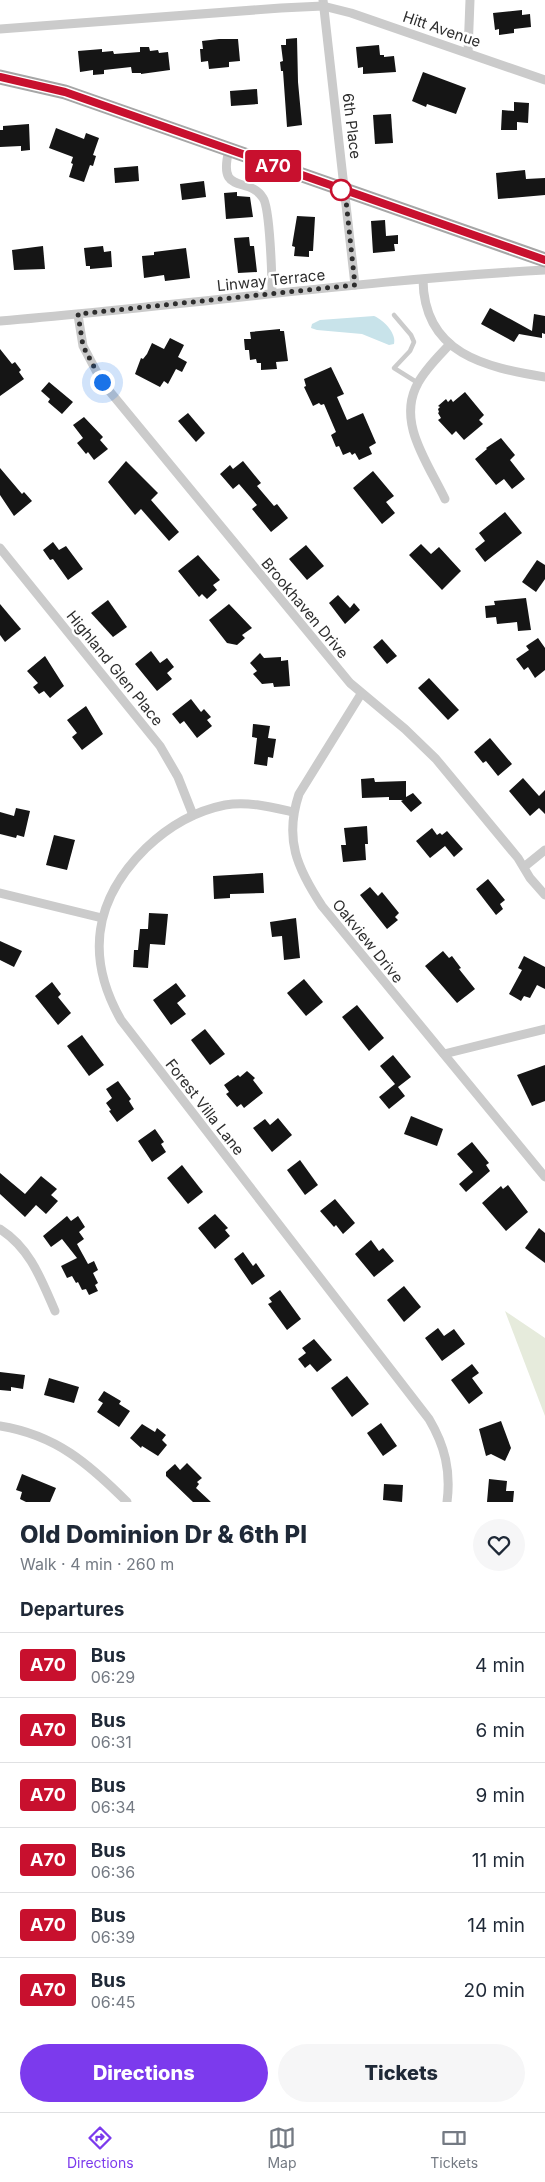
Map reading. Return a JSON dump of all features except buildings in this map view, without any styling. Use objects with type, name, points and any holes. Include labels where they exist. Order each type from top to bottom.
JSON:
[{"type":"main road","points":[[0,77],[65,92],[545,260]]},
{"type":"street","points":[[468,52],[470,0]]},
{"type":"street","name":"Hitt Avenue","points":[[0,29],[323,3],[545,80]]},
{"type":"street","name":"6th Place","points":[[323,3],[355,285]]},
{"type":"street","points":[[229,150],[225,168],[227,175],[232,180],[258,192],[265,202],[272,269],[272,293]]},
{"type":"street","name":"Linway Terrace","points":[[0,321],[355,285],[545,270]]},
{"type":"street","points":[[423,280],[423,296],[427,313],[434,326],[450,344],[468,357],[486,365],[545,377]]},
{"type":"street","name":"Brookhaven Drive","points":[[78,314],[83,346],[102,382],[298,621],[361,694],[405,729],[436,759],[524,867],[545,896]]},
{"type":"street","points":[[445,498],[410,426],[410,400],[418,383],[450,344]]},
{"type":"street","name":"Highland Glen Place","points":[[0,548],[160,746],[178,777],[193,815]]},
{"type":"street","name":"Oakview Drive","points":[[361,694],[299,794],[293,812],[291,832],[293,847],[308,885],[328,914],[545,1178]]},
{"type":"street","name":"Forest Villa Lane","points":[[293,812],[261,805],[228,804],[193,815],[174,826],[136,858],[122,874],[112,892],[102,918],[98,946],[99,963],[108,996],[121,1020],[429,1419],[445,1451],[449,1486],[447,1502]]},
{"type":"street","points":[[524,867],[545,850]]},
{"type":"street","points":[[0,893],[102,918]]},
{"type":"street","points":[[444,1054],[545,1029]]},
{"type":"street","points":[[0,1229],[21,1246],[29,1256],[40,1276],[54,1311]]},
{"type":"street","points":[[0,1426],[38,1436],[59,1445],[96,1471],[128,1502]]},
{"type":"lane","points":[[394,315],[411,335],[414,342],[410,351],[394,368],[418,383]]},
{"type":"shaded area","points":[[505,1311],[545,1338],[545,1416]]},
{"type":"water","points":[[374,316],[382,321],[392,332],[394,344],[389,345],[362,334],[311,328],[312,324],[320,320]]},
{"type":"bus line","name":"A70","points":[[0,77],[65,92],[545,260]]},
{"type":"route","points":[[102,382],[83,346],[78,314],[355,285],[345,191],[341,190]]}]
